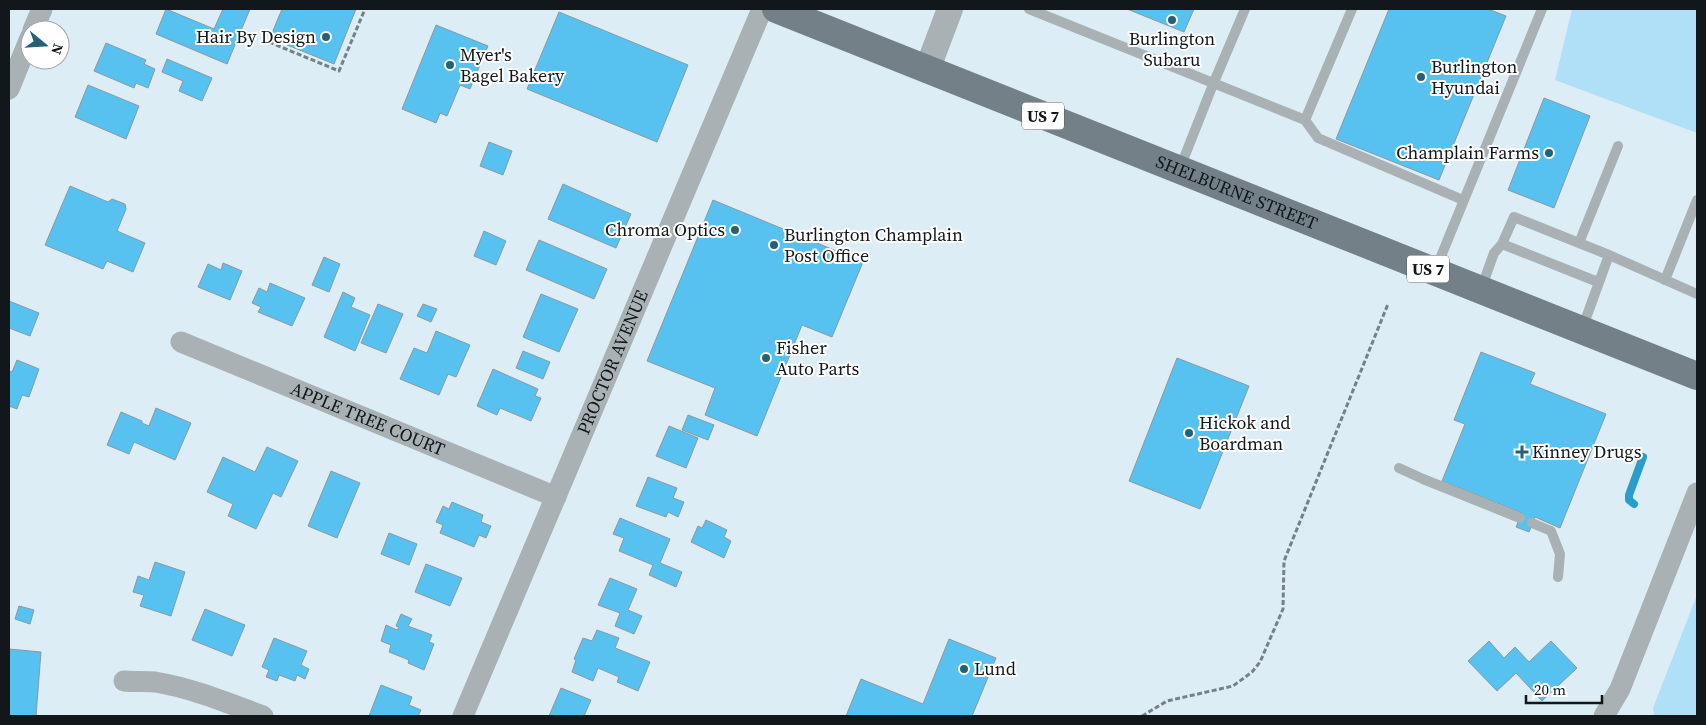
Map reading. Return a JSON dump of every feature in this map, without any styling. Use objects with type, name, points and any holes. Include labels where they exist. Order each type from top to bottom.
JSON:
[{"type":"main road","name":"SHELBURNE STREET","points":[[776,9],[1697,376]]},
{"type":"street","name":"PROCTOR AVENUE","points":[[463,716],[762,9]]},
{"type":"street","points":[[927,70],[950,9]]},
{"type":"street","points":[[9,89],[20,62]]},
{"type":"street","name":"APPLE TREE COURT","points":[[181,342],[556,497]]},
{"type":"street","points":[[1604,716],[1620,689],[1697,493]]},
{"type":"street","points":[[124,681],[154,682],[182,689],[214,698],[263,716]]},
{"type":"lane","points":[[1029,9],[1044,12],[1305,120],[1318,138],[1464,200]]},
{"type":"lane","points":[[1180,169],[1214,82],[1246,9]]},
{"type":"lane","points":[[1305,120],[1352,9]]},
{"type":"lane","points":[[1435,271],[1542,9]]},
{"type":"lane","points":[[1579,243],[1618,146]]},
{"type":"lane","points":[[1665,280],[1697,200]]},
{"type":"lane","points":[[1480,289],[1494,253],[1502,244],[1514,217],[1609,255],[1697,294]]},
{"type":"lane","points":[[1502,244],[1598,282]]},
{"type":"lane","points":[[1581,330],[1609,255]]},
{"type":"lane","points":[[1399,468],[1423,480],[1520,518]]},
{"type":"lane","points":[[1532,523],[1550,531],[1560,554],[1558,577]]},
{"type":"path","points":[[269,42],[339,71],[365,9]]},
{"type":"path","points":[[1142,716],[1167,701],[1232,686],[1252,672],[1260,662],[1283,609],[1284,561],[1388,304]]},
{"type":"shaded area","points":[[1572,9],[1697,9],[1697,133],[1555,80]]},
{"type":"shaded area","points":[[1697,595],[1697,716],[1654,716],[1653,708]]},
{"type":"building","points":[[166,9],[214,29],[223,9],[250,9],[227,64],[156,34]]},
{"type":"building","points":[[282,9],[356,9],[334,64],[270,38]]},
{"type":"building","name":"Burlington Subaru","points":[[1127,9],[1194,9],[1184,32]]},
{"type":"building","name":"Burlington Hyundai","points":[[1389,9],[1488,9],[1506,16],[1439,180],[1336,139]]},
{"type":"building","points":[[559,12],[688,65],[657,142],[527,89]]},
{"type":"building","name":"Myer's Bagel Bakery","points":[[436,25],[488,46],[470,89],[460,85],[447,116],[440,113],[436,123],[402,109]]},
{"type":"building","points":[[106,43],[146,60],[144,64],[155,69],[148,88],[136,83],[134,88],[94,71]]},
{"type":"building","points":[[167,59],[212,78],[202,101],[179,91],[183,81],[162,72]]},
{"type":"building","points":[[88,85],[139,106],[126,139],[75,117]]},
{"type":"building","name":"Champlain Farms","points":[[1544,98],[1590,116],[1554,208],[1508,190]]},
{"type":"building","points":[[489,142],[512,151],[503,175],[480,166]]},
{"type":"building","points":[[563,184],[631,214],[616,248],[548,219]]},
{"type":"building","points":[[70,186],[108,202],[112,199],[125,204],[126,209],[117,231],[145,243],[133,272],[107,261],[103,269],[45,245]]},
{"type":"building","points":[[713,200],[863,262],[832,337],[802,325],[757,436],[705,415],[715,388],[647,361]]},
{"type":"building","points":[[484,231],[506,241],[496,265],[474,256]]},
{"type":"building","points":[[539,240],[607,269],[594,299],[526,270]]},
{"type":"building","points":[[324,257],[340,264],[329,292],[312,285]]},
{"type":"building","points":[[223,263],[242,271],[230,300],[198,287],[208,264],[221,270]]},
{"type":"building","points":[[270,283],[305,298],[292,326],[258,312],[261,307],[252,303],[259,288],[267,292]]},
{"type":"building","points":[[343,292],[355,298],[351,307],[370,315],[355,351],[324,337]]},
{"type":"building","points":[[541,294],[578,309],[559,352],[523,337]]},
{"type":"building","points":[[9,301],[39,313],[30,336],[9,328]]},
{"type":"building","points":[[378,304],[403,314],[386,353],[361,343]]},
{"type":"building","points":[[423,304],[437,309],[431,322],[417,316]]},
{"type":"building","points":[[436,331],[470,345],[456,377],[448,374],[439,395],[400,379],[414,348],[427,353]]},
{"type":"building","points":[[523,351],[550,362],[543,379],[516,368]]},
{"type":"building","name":"Kinney Drugs","points":[[1481,352],[1535,373],[1530,384],[1606,414],[1560,528],[1535,517],[1529,532],[1516,527],[1522,513],[1442,481],[1465,424],[1454,420]]},
{"type":"building","name":"Hickok and Boardman","points":[[1177,358],[1249,386],[1200,509],[1129,481]]},
{"type":"building","points":[[17,360],[39,369],[29,397],[22,395],[17,409],[9,406],[9,371],[12,372]]},
{"type":"building","points":[[493,369],[538,389],[535,396],[541,398],[531,421],[500,408],[497,415],[477,406]]},
{"type":"building","points":[[156,408],[191,423],[175,460],[134,442],[129,454],[107,445],[121,412],[149,426]]},
{"type":"building","points":[[688,415],[714,425],[708,440],[682,430]]},
{"type":"building","points":[[669,426],[698,438],[686,468],[656,456]]},
{"type":"building","points":[[267,447],[298,461],[281,497],[273,493],[256,529],[228,516],[233,504],[207,492],[223,457],[255,472]]},
{"type":"building","points":[[331,471],[360,483],[337,538],[308,526]]},
{"type":"building","points":[[648,477],[677,488],[673,498],[684,502],[678,517],[668,512],[666,517],[636,506]]},
{"type":"building","points":[[452,502],[483,515],[481,522],[491,526],[486,538],[479,535],[474,547],[440,533],[443,525],[436,522],[443,506],[449,509]]},
{"type":"building","points":[[620,518],[670,539],[660,563],[682,572],[676,587],[649,575],[653,565],[619,551],[624,538],[613,534]]},
{"type":"building","points":[[706,520],[727,530],[724,537],[731,541],[724,558],[691,542],[698,526],[702,528]]},
{"type":"building","points":[[389,533],[417,544],[409,565],[381,554]]},
{"type":"building","points":[[155,562],[185,572],[171,616],[140,606],[144,595],[133,592],[138,576],[149,580]]},
{"type":"building","points":[[426,564],[462,578],[450,606],[415,592]]},
{"type":"building","points":[[610,578],[637,589],[628,610],[642,616],[634,634],[615,626],[620,613],[598,605]]},
{"type":"building","points":[[19,606],[34,610],[30,624],[15,619]]},
{"type":"building","points":[[205,609],[245,625],[232,656],[192,640]]},
{"type":"building","points":[[401,614],[412,619],[408,626],[432,635],[429,642],[434,644],[424,670],[408,663],[409,660],[389,652],[391,645],[381,641],[386,625],[397,630],[399,627],[396,626]]},
{"type":"building","points":[[597,630],[619,638],[615,648],[650,662],[638,691],[617,682],[619,677],[598,668],[593,681],[572,672],[576,660],[574,659],[583,638],[592,641]]},
{"type":"building","points":[[274,638],[307,651],[301,665],[309,669],[305,679],[297,675],[295,681],[279,675],[277,681],[266,677],[269,670],[262,667]]},
{"type":"building","name":"Lund","points":[[949,639],[996,658],[972,716],[846,716],[861,679],[923,704]]},
{"type":"building","points":[[1489,641],[1504,658],[1515,647],[1529,662],[1551,641],[1577,668],[1542,701],[1516,673],[1497,691],[1468,661]]},
{"type":"building","points":[[9,649],[41,652],[36,716],[9,716]]},
{"type":"building","points":[[381,685],[412,697],[409,705],[421,710],[418,716],[369,716]]},
{"type":"building","points":[[561,688],[591,700],[584,716],[549,716]]},
{"type":"waterway","points":[[1634,504],[1629,500],[1629,495],[1643,457]]},
{"type":"place","name":"Burlington Subaru","points":[[1172,20]]},
{"type":"place","name":"Hair By Design","points":[[326,37]]},
{"type":"place","name":"Myer's Bagel Bakery","points":[[450,65]]},
{"type":"place","name":"Burlington Hyundai","points":[[1421,77]]},
{"type":"place","name":"Champlain Farms","points":[[1549,153]]},
{"type":"place","name":"Chroma Optics","points":[[735,230]]},
{"type":"place","name":"Burlington Champlain Post Office","points":[[774,245]]},
{"type":"place","name":"Fisher Auto Parts","points":[[766,358]]},
{"type":"place","name":"Hickok and Boardman","points":[[1189,433]]},
{"type":"place","name":"Kinney Drugs","points":[[1522,452]]},
{"type":"place","name":"Lund","points":[[964,669]]}]
